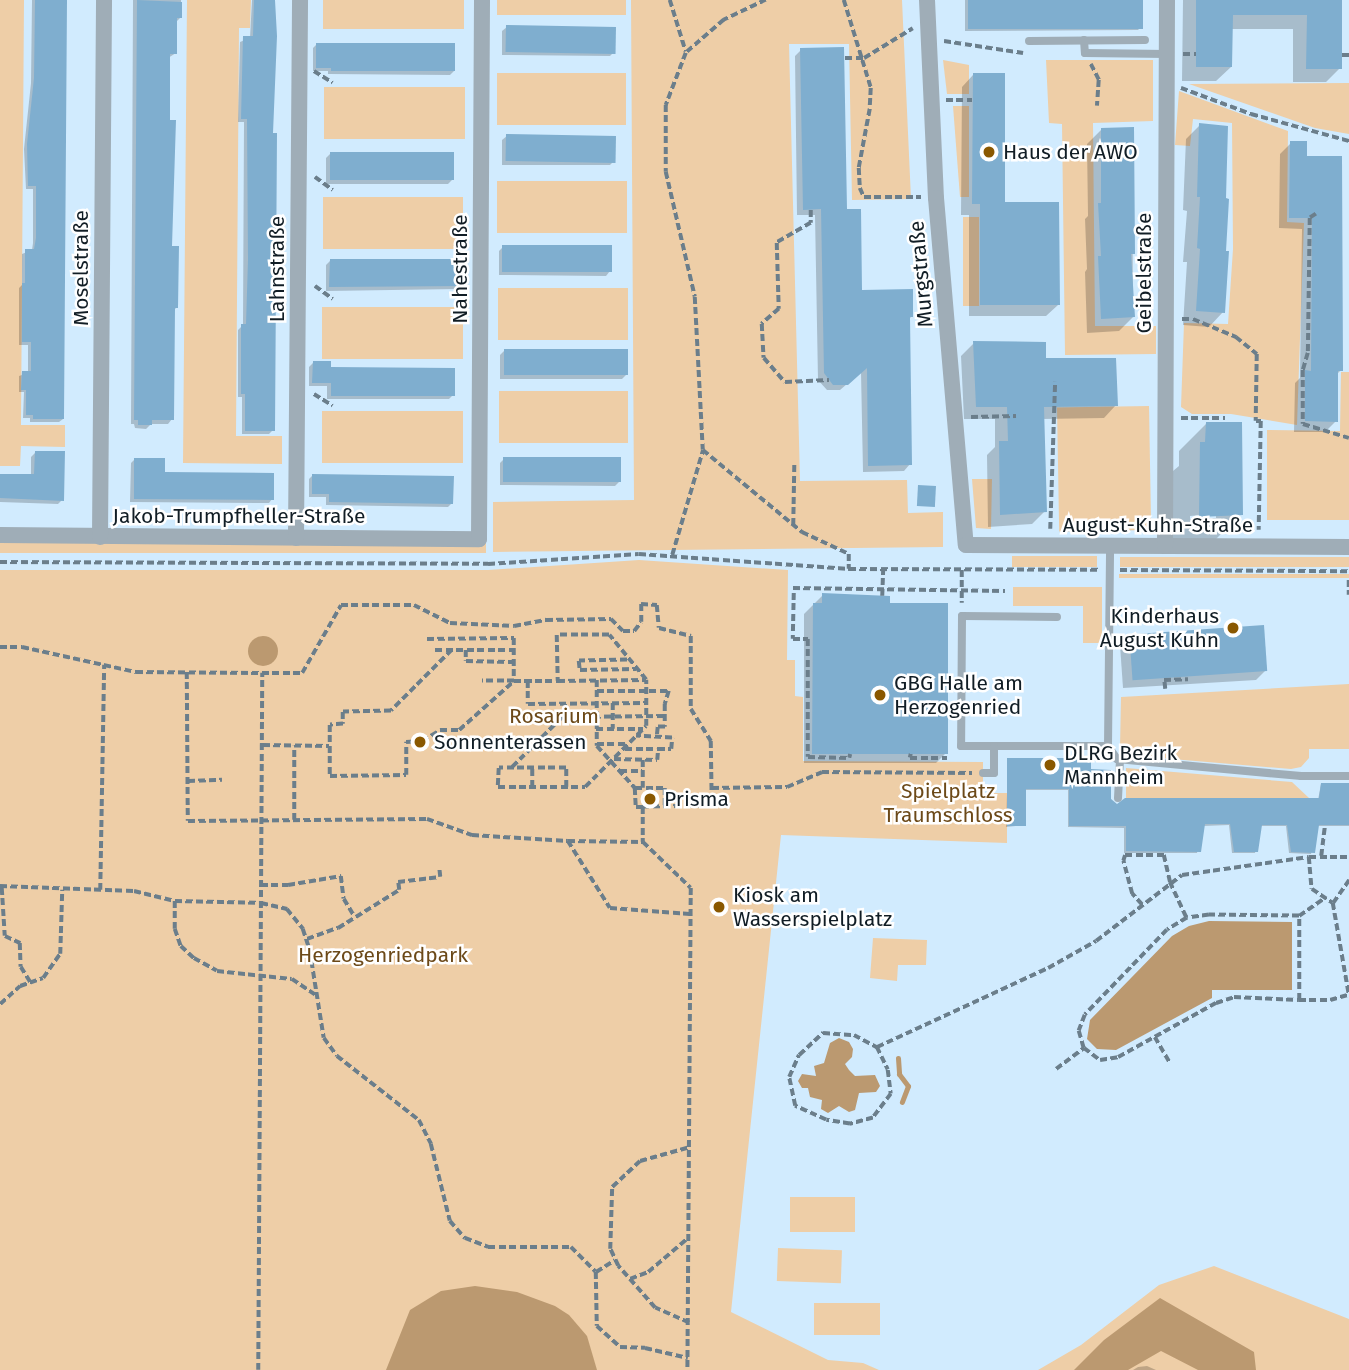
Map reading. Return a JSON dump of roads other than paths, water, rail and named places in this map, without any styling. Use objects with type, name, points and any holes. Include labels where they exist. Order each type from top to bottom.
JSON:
[{"type":"street","name":"Moselstraße","points":[[100,537],[104,0]]},
{"type":"street","name":"Lahnstraße","points":[[296,538],[300,0]]},
{"type":"street","name":"Nahestraße","points":[[479,539],[482,0]]},
{"type":"street","name":"Murgstraße","points":[[927,0],[936,198],[966,545]]},
{"type":"street","name":"Geibelstraße","points":[[1165,546],[1167,0]]},
{"type":"street","name":"Jakob-Trumpfheller-Straße","points":[[0,535],[479,539]]},
{"type":"street","name":"August-Kuhn-Straße","points":[[966,545],[1349,547]]},
{"type":"lane","points":[[1084,40],[1085,53],[1167,54]]},
{"type":"lane","points":[[1029,41],[1145,40]]},
{"type":"lane","points":[[1110,546],[1108,746],[1119,759],[1301,776],[1349,776]]},
{"type":"lane","points":[[1057,617],[962,617],[961,746],[1108,746]]},
{"type":"lane","points":[[983,773],[994,774],[994,746]]},
{"type":"lane","points":[[1115,786],[1119,759]]},
{"type":"waterway","points":[[898,1058],[899,1074],[908,1086],[902,1102]]},
{"type":"place","name":"Haus der AWO","points":[[989,152]]},
{"type":"place","name":"Kinderhaus August Kuhn","points":[[1233,628]]},
{"type":"place","name":"GBG Halle am Herzogenried","points":[[880,695]]},
{"type":"place","name":"Sonnenterassen","points":[[420,742]]},
{"type":"place","name":"DLRG Bezirk Mannheim","points":[[1050,765]]},
{"type":"place","name":"Prisma","points":[[650,799]]},
{"type":"place","name":"Kiosk am Wasserspielplatz","points":[[719,907]]},
{"type":"park label","name":"Rosarium","points":[[554,716]]},
{"type":"park label","name":"Spielplatz Traumschloss","points":[[948,803]]},
{"type":"park label","name":"Herzogenriedpark","points":[[383,955]]}]
